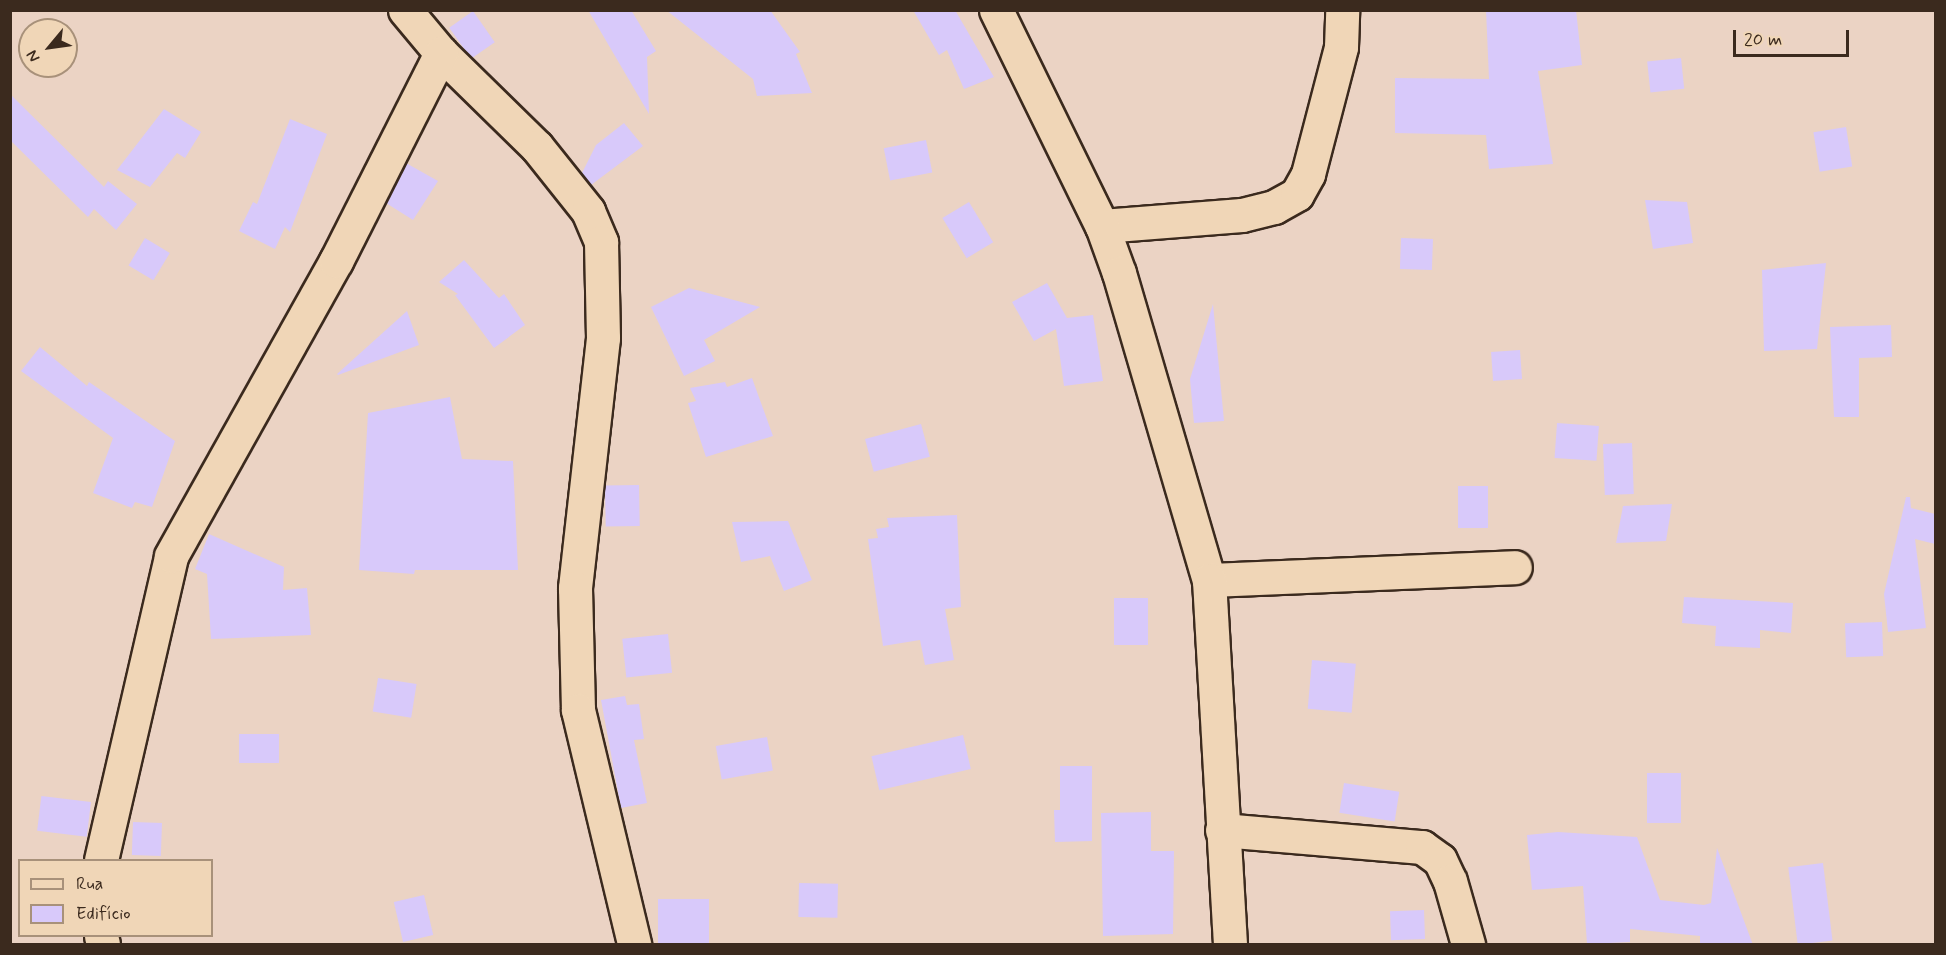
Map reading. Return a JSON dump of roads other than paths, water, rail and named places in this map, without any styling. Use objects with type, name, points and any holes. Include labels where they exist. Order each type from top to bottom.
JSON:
[{"type":"street","points":[[405,10],[441,52],[537,147],[588,211],[601,242],[603,338],[575,588],[578,710],[634,945]]},
{"type":"street","points":[[996,10],[1102,226],[1119,273],[1209,580],[1230,945]]},
{"type":"street","points":[[1102,226],[1242,215],[1274,207],[1297,194],[1308,174],[1341,47],[1342,10]]},
{"type":"street","points":[[101,859],[171,556],[336,261],[441,52]]},
{"type":"street","points":[[1209,580],[1515,567]]},
{"type":"street","points":[[1222,830],[1422,846],[1440,860],[1450,881],[1468,945]]}]
